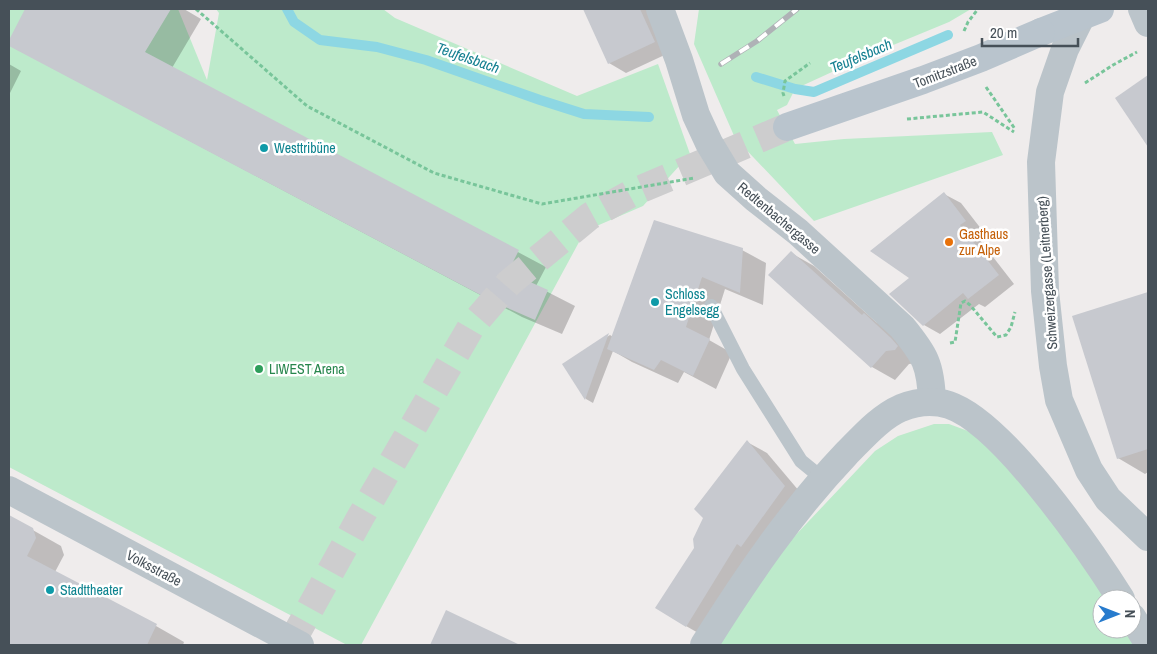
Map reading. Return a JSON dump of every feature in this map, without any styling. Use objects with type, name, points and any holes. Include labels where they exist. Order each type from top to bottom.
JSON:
[{"type":"main road","name":"Tomitzstraße","points":[[787,127],[982,58],[1090,13]]},
{"type":"street","name":"Redtenbachergasse","points":[[660,9],[679,60],[696,115],[709,143],[727,173],[798,232],[902,327],[927,363],[931,379],[932,402]]},
{"type":"street","points":[[1142,9],[1148,23]]},
{"type":"street","name":"Schweizergasse (Leitnerberg)","points":[[1090,13],[1065,49],[1050,92],[1041,162],[1045,291],[1052,356],[1059,400],[1089,470],[1108,499],[1148,537]]},
{"type":"street","points":[[704,645],[777,535],[823,479],[860,439],[886,417],[916,403],[932,402],[950,405],[968,414],[987,430],[1018,460],[1062,516],[1114,589]]},
{"type":"street","name":"Volksstraße","points":[[9,490],[300,645]]},
{"type":"lane","points":[[711,306],[743,369],[801,461],[823,479]]},
{"type":"path","points":[[196,9],[307,106],[434,173],[542,204],[727,173]]},
{"type":"path","points":[[1084,84],[1112,65],[1141,50]]},
{"type":"path","points":[[982,81],[1018,134]]},
{"type":"path","points":[[945,340],[950,343],[955,342],[961,304],[965,301],[997,338],[1006,335],[1011,327],[1016,305]]},
{"type":"green space","name":"LIWEST Arena","points":[[9,9],[178,9],[207,80],[219,13],[216,9],[383,9],[395,18],[577,96],[658,64],[690,154],[643,206],[585,231],[361,645],[347,645],[9,467]]},
{"type":"green space","points":[[699,9],[971,9],[949,22],[869,55],[795,89],[787,105],[777,110],[795,144],[844,139],[992,132],[1003,155],[814,221],[735,138],[694,44]]},
{"type":"green space","points":[[934,424],[949,424],[968,431],[999,452],[1034,489],[1099,589],[1092,589],[1092,639],[1130,639],[1134,645],[716,645],[774,558],[875,451],[898,436]]},
{"type":"building","name":"Westtribüne","points":[[25,9],[171,9],[145,52],[519,250],[508,272],[548,290],[535,320],[494,302],[9,46],[9,40]]},
{"type":"building","points":[[583,9],[640,9],[655,42],[608,64]]},
{"type":"building","points":[[1148,75],[1148,147],[1115,98]]},
{"type":"building","points":[[944,192],[966,221],[960,225],[999,275],[968,299],[963,293],[923,326],[889,294],[909,278],[870,251]]},
{"type":"building","name":"Schloss Engelsegg","points":[[654,220],[743,248],[740,293],[702,277],[686,327],[710,339],[693,376],[661,360],[654,370],[607,349]]},
{"type":"building","points":[[791,251],[862,315],[864,313],[891,338],[898,346],[895,350],[886,351],[871,368],[768,275]]},
{"type":"building","points":[[1148,292],[1148,449],[1117,459],[1072,316]]},
{"type":"building","points":[[609,333],[585,400],[562,364]]},
{"type":"building","points":[[747,440],[785,486],[741,547],[737,544],[686,627],[655,608],[694,548],[693,539],[703,518],[694,509]]},
{"type":"building","name":"Stadttheater","points":[[9,515],[33,528],[36,538],[27,556],[157,624],[147,645],[9,645]]},
{"type":"building","points":[[446,610],[520,645],[430,645]]},
{"type":"waterway","name":"Teufelsbach","points":[[287,9],[294,22],[320,40],[377,47],[426,60],[584,114],[649,117]]},
{"type":"waterway","name":"Teufelsbach","points":[[756,77],[795,89],[814,92],[948,35]]},
{"type":"tunnel","points":[[290,645],[360,518],[471,327],[509,283],[590,216],[632,193],[787,127]]},
{"type":"railway","points":[[721,64],[757,41],[797,9]]},
{"type":"place","name":"Westtribüne","points":[[264,148]]},
{"type":"place","name":"Gasthaus zur Alpe","points":[[949,242]]},
{"type":"place","name":"Schloss Engelsegg","points":[[655,302]]},
{"type":"place","name":"LIWEST Arena","points":[[259,369]]},
{"type":"place","name":"Stadttheater","points":[[50,590]]}]
